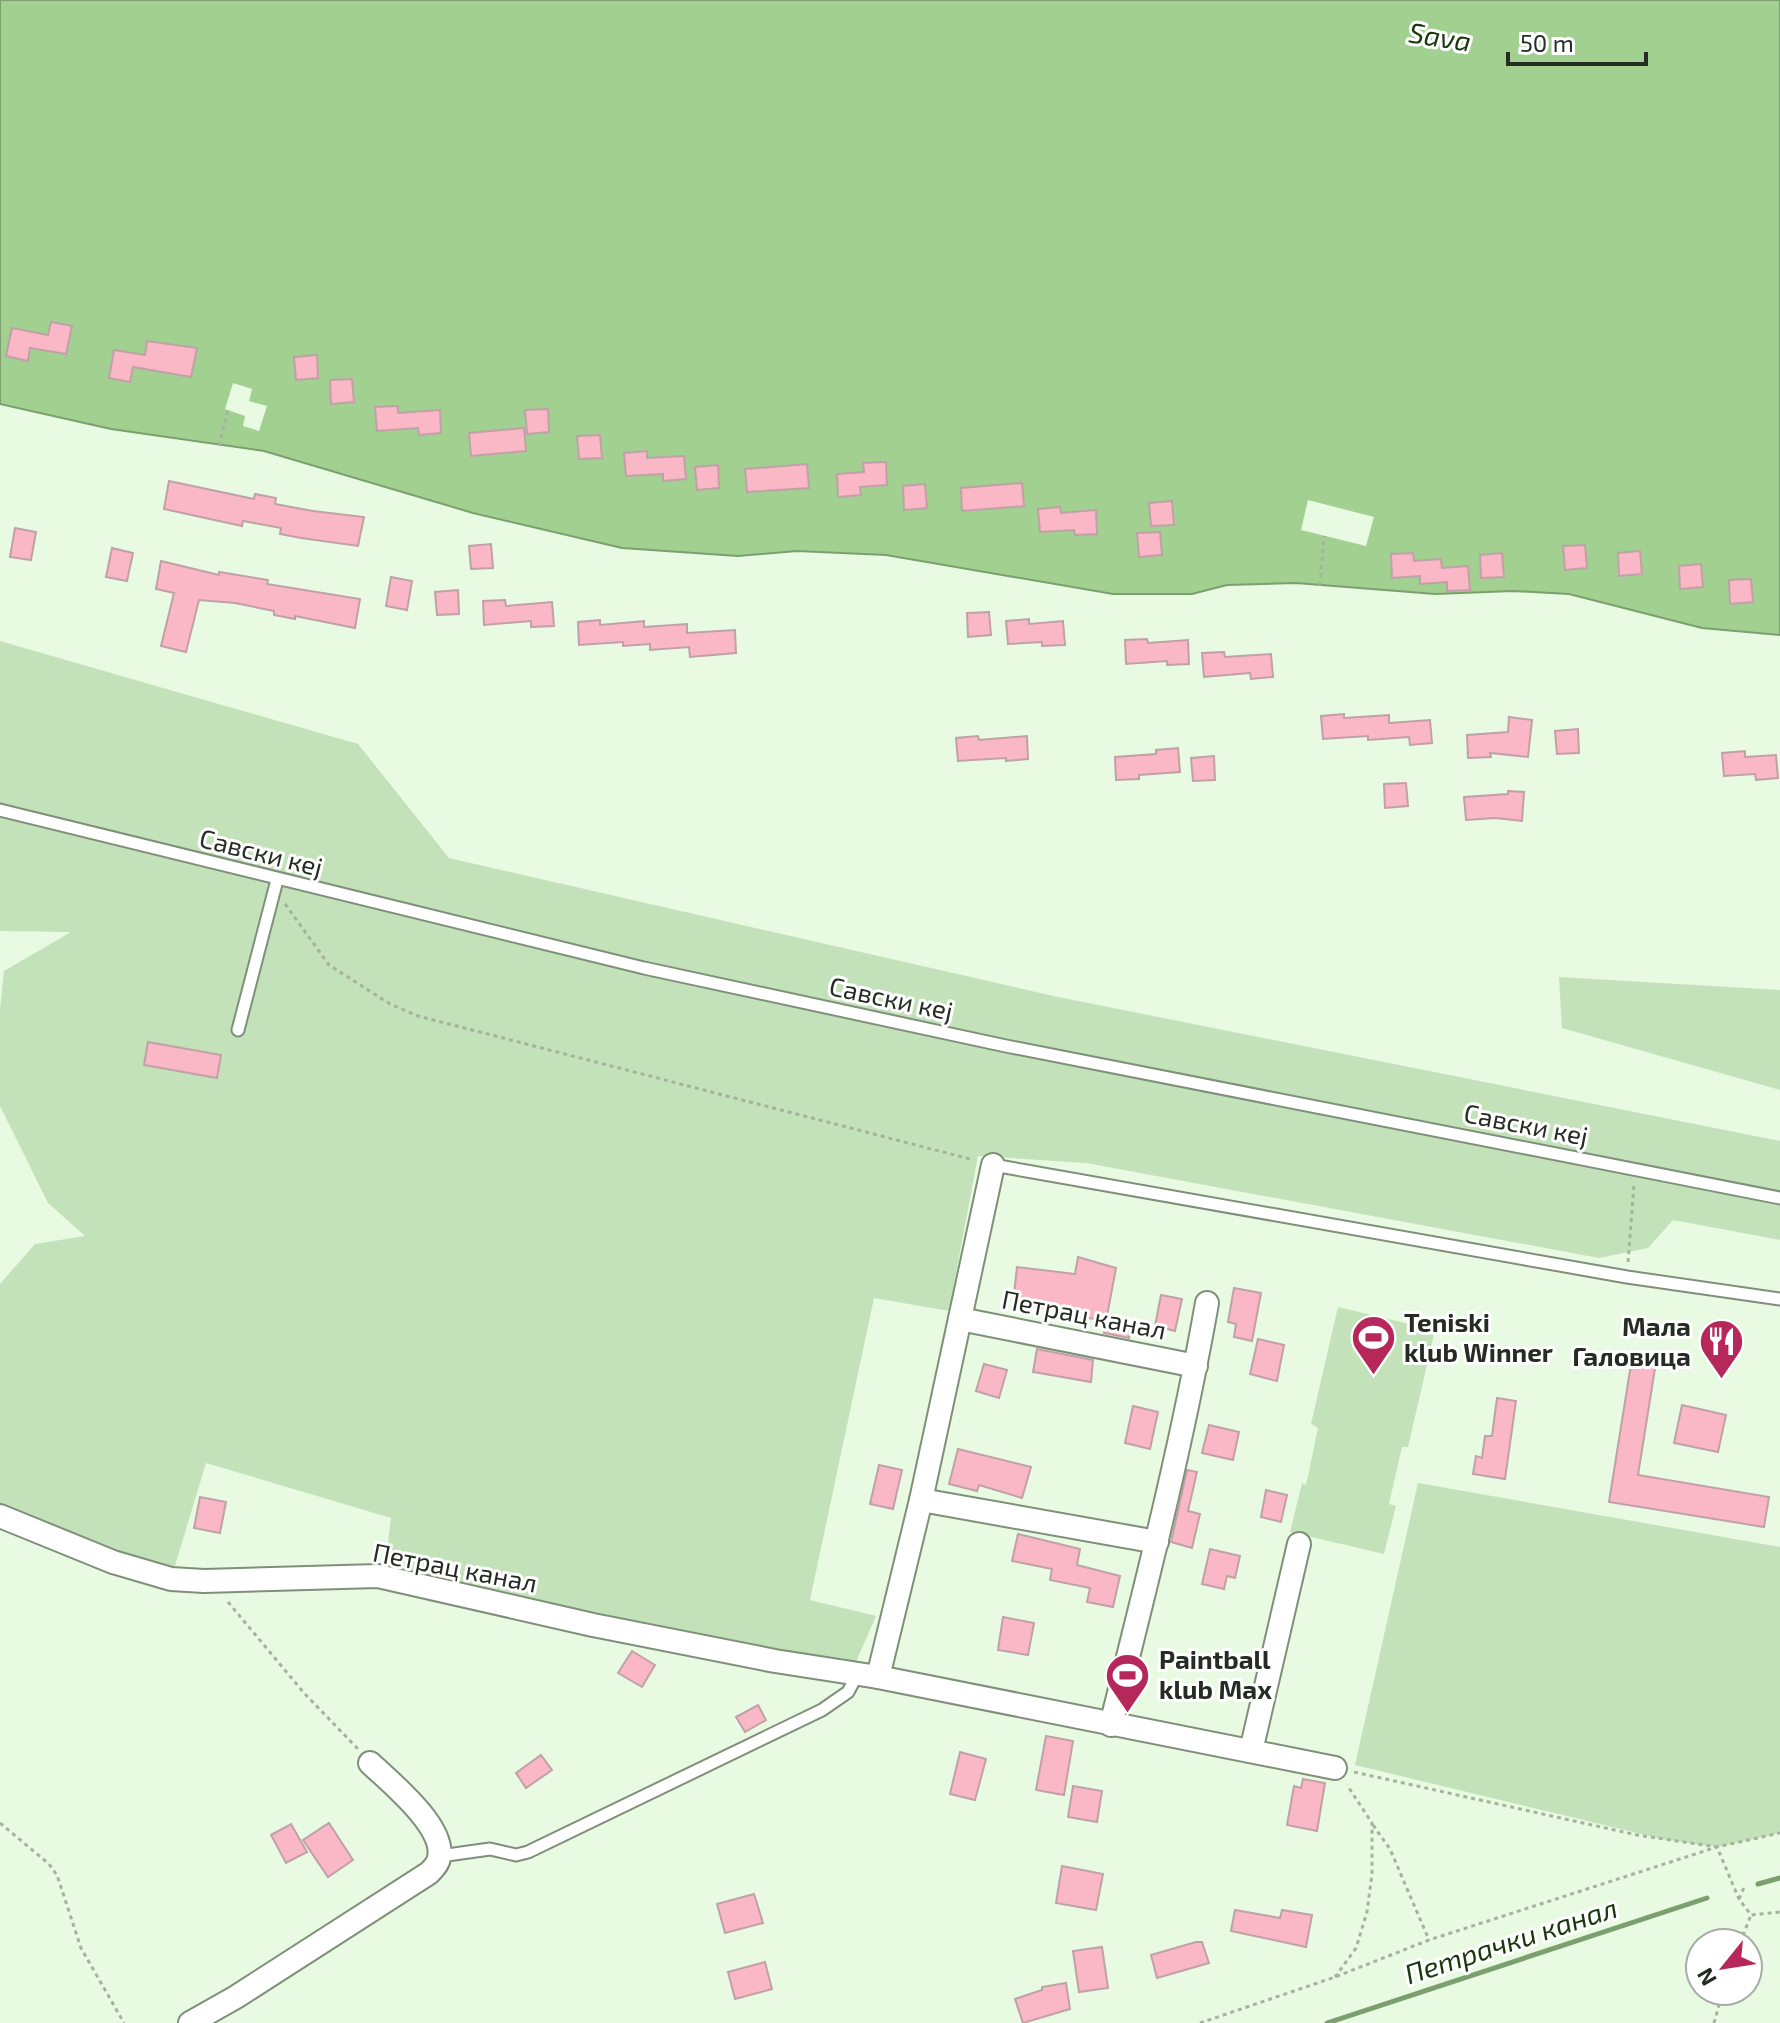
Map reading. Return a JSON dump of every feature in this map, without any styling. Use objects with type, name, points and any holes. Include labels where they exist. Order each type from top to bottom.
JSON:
[{"type":"street","name":"Петрац канал","points":[[868,1676],[921,1500],[993,1165]]},
{"type":"street","name":"Петрац канал","points":[[1111,1725],[1157,1542],[1207,1303]]},
{"type":"street","name":"Петрац канал","points":[[960,1319],[1196,1366]]},
{"type":"street","points":[[921,1500],[1157,1542]]},
{"type":"street","name":"Петрац канал","points":[[0,1516],[113,1562],[171,1579],[204,1581],[378,1576],[593,1625],[1335,1768]]},
{"type":"street","points":[[1251,1751],[1299,1544]]},
{"type":"street","points":[[190,2023],[429,1873],[440,1856],[432,1830],[414,1805],[370,1763]]},
{"type":"lane","name":"Савски кеј","points":[[0,810],[276,884],[644,968],[991,1043],[1780,1198]]},
{"type":"lane","points":[[238,1030],[276,884]]},
{"type":"lane","points":[[993,1165],[1627,1277],[1780,1299]]},
{"type":"lane","name":"Петрац канал","points":[[440,1856],[490,1849],[516,1855],[528,1852],[822,1710],[868,1676]]},
{"type":"path","points":[[219,446],[228,410]]},
{"type":"path","points":[[1320,585],[1324,536]]},
{"type":"path","points":[[276,884],[329,965],[390,1004],[418,1016],[993,1165]]},
{"type":"path","points":[[1627,1277],[1636,1170]]},
{"type":"path","points":[[204,1581],[245,1619],[304,1693],[370,1763]]},
{"type":"path","points":[[1335,1768],[1390,1849],[1429,1940]]},
{"type":"path","points":[[1335,1768],[1637,1835],[1717,1847]]},
{"type":"path","points":[[0,1823],[49,1864],[57,1875],[81,1948],[124,2023]]},
{"type":"path","points":[[1335,1977],[1356,1948],[1367,1912],[1372,1874],[1372,1823]]},
{"type":"path","points":[[1200,2023],[1335,1977],[1429,1940],[1717,1847],[1780,1833]]},
{"type":"path","points":[[1717,1847],[1739,1899],[1751,1915]]},
{"type":"path","points":[[1739,1899],[1745,1885]]},
{"type":"path","points":[[1751,1915],[1780,1912]]},
{"type":"path","points":[[1746,1927],[1751,1915]]},
{"type":"shaded area","points":[[0,641],[358,744],[449,858],[1058,997],[1780,1141],[1780,1240],[1673,1220],[1648,1248],[1599,1258],[1086,1163],[978,1156],[949,1311],[874,1298],[810,1600],[876,1616],[855,1664],[519,1597],[385,1566],[391,1518],[206,1463],[171,1579],[0,1516],[0,1284],[35,1244],[85,1236],[48,1203],[0,1106],[0,1010],[4,971],[71,932],[0,931]]},
{"type":"shaded area","points":[[1559,977],[1780,990],[1780,1090],[1562,1028]]},
{"type":"shaded area","points":[[1338,1307],[1435,1330],[1408,1447],[1402,1447],[1389,1504],[1396,1506],[1384,1554],[1290,1532],[1302,1483],[1306,1485],[1318,1428],[1311,1424]]},
{"type":"shaded area","points":[[1418,1483],[1780,1547],[1780,1833],[1717,1847],[1662,1839],[1355,1765]]},
{"type":"water","name":"Sava","points":[[0,0],[1780,0],[1780,635],[1702,628],[1569,594],[1513,591],[1435,594],[1296,583],[1227,585],[1192,594],[1113,594],[886,555],[797,551],[738,556],[622,548],[473,513],[264,451],[111,429],[0,404]]},
{"type":"pier","points":[[233,383],[252,389],[249,401],[267,406],[259,431],[243,426],[245,416],[225,409]]},
{"type":"pier","points":[[1308,500],[1374,517],[1366,546],[1301,530]]},
{"type":"building","points":[[51,322],[72,326],[66,354],[30,348],[28,361],[6,356],[12,328],[48,335]]},
{"type":"building","points":[[147,341],[197,348],[191,377],[133,367],[130,382],[109,378],[114,350],[145,355]]},
{"type":"building","points":[[317,355],[318,378],[296,380],[294,357]]},
{"type":"building","points":[[352,379],[354,402],[331,404],[330,380]]},
{"type":"building","points":[[398,406],[398,413],[440,410],[441,433],[419,435],[418,428],[377,431],[375,407]]},
{"type":"building","points":[[548,409],[549,432],[527,434],[525,410]]},
{"type":"building","points":[[524,428],[526,451],[471,456],[469,433]]},
{"type":"building","points":[[600,435],[602,458],[579,459],[577,436]]},
{"type":"building","points":[[647,451],[647,458],[684,456],[686,479],[663,481],[663,474],[626,476],[624,453]]},
{"type":"building","points":[[886,462],[887,485],[860,487],[861,495],[838,497],[837,474],[864,472],[863,463]]},
{"type":"building","points":[[807,464],[809,488],[747,492],[745,469]]},
{"type":"building","points":[[718,465],[719,488],[697,490],[695,467]]},
{"type":"building","points":[[169,481],[254,499],[255,494],[276,498],[275,504],[364,517],[358,546],[280,534],[281,528],[243,521],[242,526],[164,509]]},
{"type":"building","points":[[1022,483],[1024,506],[962,511],[961,488]]},
{"type":"building","points":[[925,484],[927,508],[904,510],[903,486]]},
{"type":"building","points":[[1172,501],[1174,525],[1151,526],[1149,503]]},
{"type":"building","points":[[1060,507],[1061,513],[1096,510],[1097,534],[1075,535],[1074,530],[1040,532],[1038,509]]},
{"type":"building","points":[[15,528],[36,532],[31,560],[10,557]]},
{"type":"building","points":[[1160,532],[1162,555],[1139,557],[1137,533]]},
{"type":"building","points":[[491,544],[493,568],[471,569],[469,546]]},
{"type":"building","points":[[1585,545],[1587,568],[1565,570],[1563,546]]},
{"type":"building","points":[[112,548],[133,553],[127,581],[106,577]]},
{"type":"building","points":[[1640,551],[1642,574],[1619,576],[1618,553]]},
{"type":"building","points":[[1413,553],[1414,561],[1441,559],[1442,568],[1468,566],[1470,590],[1447,591],[1447,582],[1420,584],[1420,576],[1392,578],[1391,554]]},
{"type":"building","points":[[1502,553],[1504,577],[1481,578],[1480,555]]},
{"type":"building","points":[[161,561],[219,575],[219,572],[268,580],[267,584],[360,599],[355,628],[274,615],[274,611],[235,603],[199,600],[186,652],[161,646],[174,593],[156,589]]},
{"type":"building","points":[[1701,564],[1703,587],[1680,589],[1679,566]]},
{"type":"building","points":[[391,577],[412,581],[407,610],[386,606]]},
{"type":"building","points":[[1751,579],[1753,602],[1730,604],[1729,580]]},
{"type":"building","points":[[458,590],[459,614],[437,615],[435,592]]},
{"type":"building","points":[[505,600],[506,606],[552,602],[554,626],[531,627],[531,621],[484,625],[483,601]]},
{"type":"building","points":[[989,612],[991,635],[968,637],[967,613]]},
{"type":"building","points":[[1029,619],[1029,624],[1063,621],[1065,645],[1042,646],[1042,642],[1008,644],[1006,621]]},
{"type":"building","points":[[600,620],[600,625],[644,621],[644,627],[687,624],[687,633],[735,630],[736,653],[690,657],[689,647],[650,650],[650,644],[623,646],[623,642],[579,645],[578,622]]},
{"type":"building","points":[[1147,639],[1148,643],[1188,640],[1189,664],[1167,665],[1167,661],[1126,664],[1125,640]]},
{"type":"building","points":[[1224,652],[1225,657],[1271,654],[1273,677],[1251,679],[1250,673],[1204,677],[1202,653]]},
{"type":"building","points":[[1344,714],[1344,718],[1389,715],[1389,723],[1430,720],[1432,743],[1410,745],[1409,737],[1323,739],[1321,716]]},
{"type":"building","points":[[1509,717],[1532,720],[1528,757],[1490,753],[1491,757],[1468,758],[1467,735],[1508,732]]},
{"type":"building","points":[[1578,729],[1579,753],[1557,754],[1555,731]]},
{"type":"building","points":[[978,736],[979,740],[1027,736],[1028,759],[958,761],[956,738]]},
{"type":"building","points":[[1178,748],[1180,772],[1116,780],[1115,757],[1156,754],[1156,750]]},
{"type":"building","points":[[1745,751],[1745,757],[1776,755],[1778,778],[1756,780],[1755,774],[1724,776],[1722,753]]},
{"type":"building","points":[[1214,756],[1215,780],[1193,781],[1191,758]]},
{"type":"building","points":[[1406,783],[1408,806],[1385,808],[1384,784]]},
{"type":"building","points":[[1508,791],[1524,792],[1522,821],[1495,818],[1466,820],[1464,797],[1508,794]]},
{"type":"building","points":[[148,1042],[221,1055],[217,1078],[144,1065]]},
{"type":"building","points":[[1078,1257],[1116,1268],[1106,1321],[1067,1314],[1068,1311],[1013,1304],[1017,1267],[1075,1274]]},
{"type":"building","points":[[1234,1288],[1261,1293],[1252,1341],[1234,1337],[1236,1324],[1228,1322]]},
{"type":"building","points":[[1161,1295],[1182,1299],[1175,1331],[1155,1326]]},
{"type":"building","points":[[1107,1319],[1131,1323],[1129,1338],[1104,1333]]},
{"type":"building","points":[[1258,1339],[1284,1345],[1277,1381],[1250,1374]]},
{"type":"building","points":[[1037,1349],[1093,1360],[1091,1382],[1033,1372]]},
{"type":"building","points":[[1632,1358],[1656,1362],[1638,1475],[1769,1497],[1764,1527],[1609,1502]]},
{"type":"building","points":[[984,1364],[1007,1370],[999,1398],[976,1391]]},
{"type":"building","points":[[1497,1398],[1516,1401],[1505,1479],[1473,1474],[1476,1456],[1482,1458],[1485,1436],[1492,1436]]},
{"type":"building","points":[[1682,1405],[1726,1415],[1718,1452],[1674,1443]]},
{"type":"building","points":[[1133,1406],[1158,1412],[1150,1449],[1125,1443]]},
{"type":"building","points":[[1209,1425],[1239,1432],[1233,1460],[1202,1453]]},
{"type":"building","points":[[958,1449],[1031,1467],[1022,1498],[979,1485],[977,1491],[949,1484]]},
{"type":"building","points":[[879,1465],[902,1470],[893,1509],[870,1504]]},
{"type":"building","points":[[1187,1470],[1197,1472],[1188,1511],[1200,1514],[1192,1548],[1171,1542]]},
{"type":"building","points":[[1266,1490],[1287,1495],[1281,1522],[1261,1517]]},
{"type":"building","points":[[200,1497],[226,1502],[220,1533],[194,1528]]},
{"type":"building","points":[[1018,1534],[1080,1549],[1077,1565],[1120,1576],[1113,1607],[1087,1602],[1090,1588],[1050,1580],[1052,1569],[1012,1561]]},
{"type":"building","points":[[1210,1549],[1240,1556],[1235,1578],[1227,1576],[1224,1589],[1202,1584]]},
{"type":"building","points":[[1003,1617],[1034,1623],[1028,1655],[998,1650]]},
{"type":"building","points":[[632,1651],[655,1665],[642,1687],[618,1673]]},
{"type":"building","points":[[758,1705],[766,1720],[745,1732],[736,1717]]},
{"type":"building","points":[[1046,1736],[1073,1741],[1064,1795],[1036,1790]]},
{"type":"building","points":[[960,1752],[986,1759],[975,1800],[950,1794]]},
{"type":"building","points":[[541,1755],[552,1770],[526,1788],[516,1773]]},
{"type":"building","points":[[1303,1779],[1325,1783],[1317,1831],[1287,1825],[1294,1786],[1301,1788]]},
{"type":"building","points":[[1073,1786],[1102,1791],[1097,1822],[1068,1817]]},
{"type":"building","points":[[329,1823],[353,1860],[328,1877],[303,1840]]},
{"type":"building","points":[[291,1824],[307,1852],[286,1863],[271,1835]]},
{"type":"building","points":[[1062,1866],[1103,1874],[1096,1910],[1056,1903]]},
{"type":"building","points":[[754,1894],[763,1923],[725,1933],[717,1904]]},
{"type":"building","points":[[1235,1910],[1280,1918],[1282,1910],[1312,1915],[1306,1947],[1231,1931]]},
{"type":"building","points":[[1202,1942],[1209,1963],[1157,1978],[1151,1955]]},
{"type":"building","points":[[1102,1947],[1108,1988],[1079,1992],[1073,1951]]},
{"type":"building","points":[[765,1962],[772,1989],[735,1999],[728,1972]]},
{"type":"building","points":[[1066,1983],[1070,2009],[1023,2023],[1015,1999],[1042,1990],[1042,1987]]},
{"type":"waterway","name":"Петрачки канал","points":[[1758,1884],[1780,1878]]},
{"type":"waterway","name":"Петрачки канал","points":[[1327,2023],[1707,1898]]},
{"type":"place","name":"Teniski klub Winner","points":[[1373,1377]]},
{"type":"place","name":"Мала Галовица","points":[[1722,1381]]},
{"type":"place","name":"Paintball klub Max","points":[[1128,1714]]}]
